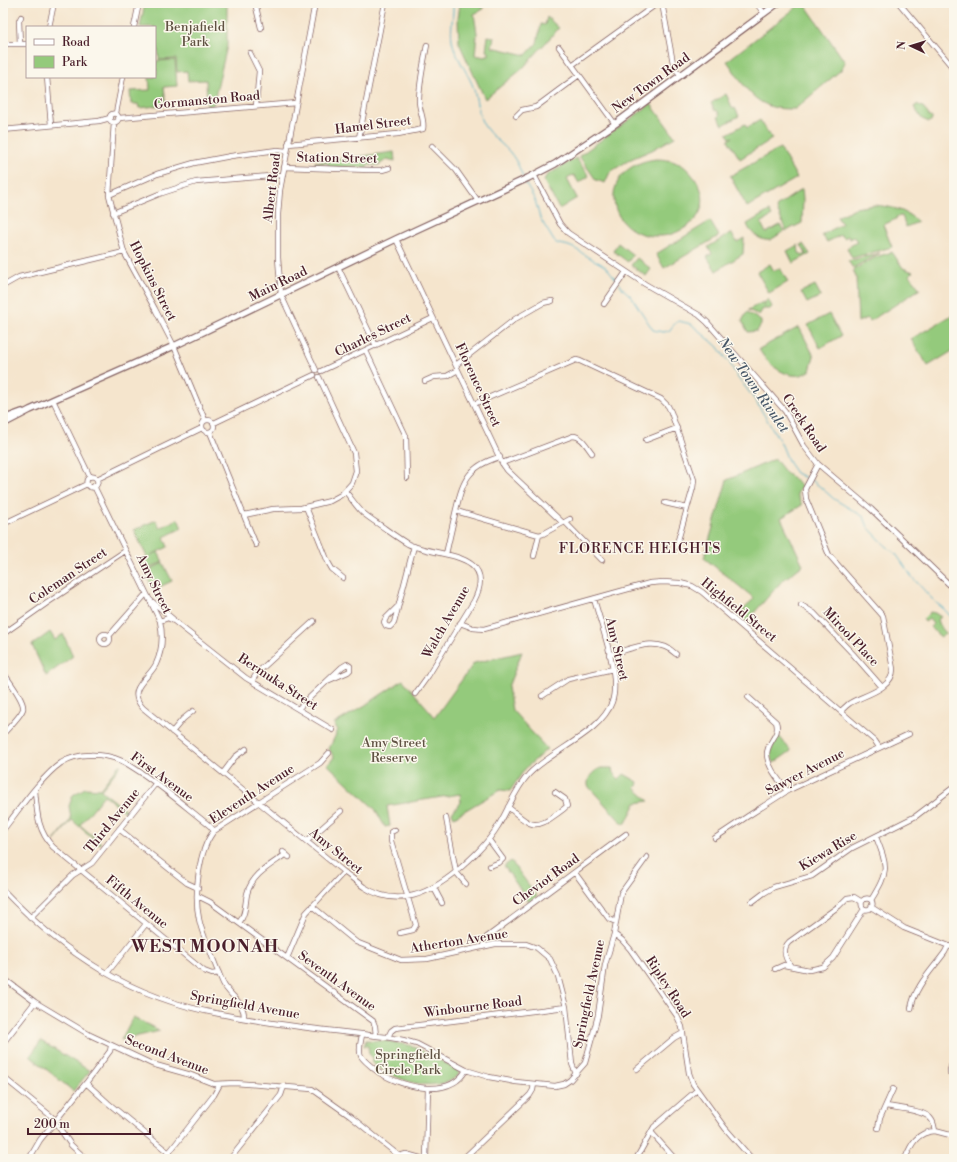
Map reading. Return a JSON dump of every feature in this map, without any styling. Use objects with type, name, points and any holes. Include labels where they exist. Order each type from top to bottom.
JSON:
[{"type":"main road","name":"New Town Road","points":[[531,177],[574,152],[615,124],[778,3]]},
{"type":"main road","name":"Main Road","points":[[4,420],[53,400],[174,346],[396,239],[531,177]]},
{"type":"street","points":[[49,26],[54,3]]},
{"type":"street","points":[[134,26],[138,3]]},
{"type":"street","points":[[255,3],[261,28]]},
{"type":"street","name":"Albert Road","points":[[316,3],[282,175],[278,219],[278,258],[281,295],[319,371]]},
{"type":"street","points":[[359,138],[385,3]]},
{"type":"street","points":[[572,65],[658,3]]},
{"type":"street","points":[[662,3],[673,63],[676,70],[681,75]]},
{"type":"street","points":[[756,3],[764,13]]},
{"type":"street","points":[[900,3],[954,69]]},
{"type":"street","points":[[20,44],[19,25],[21,17]]},
{"type":"street","points":[[3,44],[26,44]]},
{"type":"street","name":"Hamel Street","points":[[288,144],[398,134],[423,128],[419,97],[427,45]]},
{"type":"street","points":[[559,47],[615,124]]},
{"type":"street","points":[[250,53],[259,71],[256,106]]},
{"type":"street","points":[[516,116],[522,110],[536,107],[579,75]]},
{"type":"street","points":[[47,78],[51,125]]},
{"type":"street","points":[[110,118],[110,120],[114,122],[117,122],[119,118],[116,113],[123,78]]},
{"type":"street","name":"Gormanston Road","points":[[119,118],[296,103]]},
{"type":"street","points":[[3,130],[99,121],[110,118],[112,114],[116,113]]},
{"type":"street","name":"Hopkins Street","points":[[114,122],[109,195],[124,252],[156,309],[174,346],[205,420]]},
{"type":"street","points":[[432,146],[456,170],[478,201]]},
{"type":"street","points":[[109,195],[157,174],[194,163],[277,150],[287,151]]},
{"type":"street","name":"Station Street","points":[[284,167],[370,170],[390,168]]},
{"type":"street","name":"Station Street","points":[[113,213],[159,194],[196,182],[282,175]]},
{"type":"street","name":"Creek Road","points":[[531,177],[565,230],[626,272],[654,290],[699,315],[707,322],[785,411],[804,446],[818,464],[871,509],[954,589]]},
{"type":"street","name":"Florence Street","points":[[396,239],[502,463],[507,470],[602,560]]},
{"type":"street","points":[[3,286],[19,277],[124,252]]},
{"type":"street","points":[[338,267],[376,346]]},
{"type":"street","points":[[604,304],[626,272]]},
{"type":"street","points":[[456,365],[515,319],[543,303],[552,300]]},
{"type":"street","name":"Charles Street","points":[[319,371],[376,346],[433,318]]},
{"type":"street","points":[[366,350],[406,436],[407,478]]},
{"type":"street","points":[[474,404],[578,360],[661,399],[670,409],[694,477],[694,488],[676,547]]},
{"type":"street","points":[[425,381],[434,377],[447,376],[458,370]]},
{"type":"street","points":[[214,423],[321,375],[319,371]]},
{"type":"street","points":[[244,515],[273,510],[306,507],[335,499],[345,491],[352,482],[355,475],[356,457],[316,376]]},
{"type":"street","points":[[53,400],[90,477]]},
{"type":"street","points":[[202,428],[202,423],[205,420],[209,419],[214,423]]},
{"type":"street","points":[[210,432],[214,427],[214,423]]},
{"type":"street","points":[[90,477],[97,479],[202,428]]},
{"type":"street","points":[[202,428],[205,431],[210,432]]},
{"type":"street","points":[[646,440],[677,428]]},
{"type":"street","points":[[210,432],[256,545]]},
{"type":"street","points":[[502,463],[573,436],[577,436],[592,453]]},
{"type":"street","points":[[446,554],[461,489],[469,476],[482,464],[500,457]]},
{"type":"street","points":[[818,464],[806,486],[804,493],[806,499],[829,555],[881,613],[884,620],[893,672],[890,680],[882,687],[849,703],[841,711]]},
{"type":"street","points":[[87,484],[87,479],[90,477]]},
{"type":"street","points":[[87,484],[91,487],[94,486],[97,484],[97,479]]},
{"type":"street","points":[[3,524],[87,484]]},
{"type":"street","name":"Amy Street","points":[[94,486],[160,621],[162,638],[158,659],[155,666],[138,687],[137,698],[143,708],[307,840],[344,872],[364,887],[390,896],[408,897],[423,893],[434,888],[456,872],[475,856],[489,840],[523,781],[534,769],[603,718],[614,696],[615,683],[613,669],[594,599]]},
{"type":"street","name":"Walch Avenue","points":[[345,491],[364,514],[405,543],[466,560],[473,565],[478,575],[479,584],[477,595],[428,676],[415,694]]},
{"type":"street","points":[[665,502],[687,508]]},
{"type":"street","points":[[306,507],[328,562],[332,569],[343,578]]},
{"type":"street","points":[[456,511],[539,535],[570,519]]},
{"type":"street","points":[[534,556],[539,535]]},
{"type":"street","points":[[397,607],[414,546]]},
{"type":"street","name":"Coleman Street","points":[[3,634],[125,551]]},
{"type":"street","name":"Highfield Street","points":[[460,623],[473,628],[484,629],[657,582],[675,582],[692,586],[712,600],[841,711],[875,741],[879,747]]},
{"type":"street","points":[[109,636],[147,596]]},
{"type":"street","name":"Bermuka Street","points":[[147,596],[174,621],[243,676],[333,730]]},
{"type":"street","name":"Mirool Place","points":[[801,605],[814,613],[882,687]]},
{"type":"street","points":[[160,621],[168,618],[174,621]]},
{"type":"street","points":[[252,681],[257,673],[314,621]]},
{"type":"street","points":[[609,655],[654,644],[666,646],[676,654]]},
{"type":"street","points":[[298,710],[327,681],[344,665],[346,664],[350,666],[350,670],[348,672],[327,681]]},
{"type":"street","points":[[542,696],[568,679],[613,669]]},
{"type":"street","points":[[3,672],[23,705],[22,711],[3,734]]},
{"type":"street","points":[[748,697],[776,722],[777,732],[768,748],[767,758],[787,791]]},
{"type":"street","points":[[172,732],[193,710]]},
{"type":"street","name":"Sawyer Avenue","points":[[715,838],[787,791],[909,734]]},
{"type":"street","points":[[223,773],[235,757],[246,749]]},
{"type":"street","name":"Eleventh Avenue","points":[[244,1018],[242,1006],[226,989],[200,925],[198,911],[198,888],[202,853],[214,831],[320,763],[329,754]]},
{"type":"street","name":"First Avenue","points":[[3,830],[52,771],[61,763],[75,756],[85,755],[108,757],[121,761],[156,783],[210,826],[214,831]]},
{"type":"street","name":"Third Avenue","points":[[30,918],[73,875],[92,863],[156,783]]},
{"type":"street","name":"Kiewa Rise","points":[[752,902],[774,887],[812,876],[850,849],[916,816],[954,787]]},
{"type":"street","name":"Fifth Avenue","points":[[35,790],[38,821],[45,838],[53,847],[204,971],[212,974],[219,973]]},
{"type":"street","points":[[555,792],[565,799],[570,810]]},
{"type":"street","points":[[508,807],[527,822],[538,825],[546,822],[567,806]]},
{"type":"street","points":[[307,840],[341,810]]},
{"type":"street","points":[[446,818],[456,872],[466,884]]},
{"type":"street","points":[[119,829],[187,883],[198,888]]},
{"type":"street","points":[[396,830],[391,832],[391,841],[416,922],[416,927],[411,931],[400,933]]},
{"type":"street","name":"Cheviot Road","points":[[482,946],[487,937],[626,834]]},
{"type":"street","points":[[871,907],[872,904],[870,900],[882,882],[885,871],[884,860],[876,837]]},
{"type":"street","points":[[489,840],[503,859],[500,862],[490,866]]},
{"type":"street","points":[[239,923],[243,917],[248,892],[254,880],[260,873],[286,854]]},
{"type":"street","name":"Springfield Avenue","points":[[3,890],[30,918],[61,944],[106,973],[137,988],[171,1001],[213,1013],[362,1035],[388,1037],[413,1042],[466,1070],[496,1079],[534,1084],[561,1085],[570,1080],[576,1074],[582,1067],[587,1057],[598,1015],[606,958],[614,934],[623,889],[646,857]]},
{"type":"street","points":[[287,958],[302,920],[312,906],[344,872]]},
{"type":"street","points":[[575,873],[609,919],[616,922]]},
{"type":"street","points":[[434,888],[442,902]]},
{"type":"street","name":"Seventh Avenue","points":[[198,896],[210,902],[373,1021],[376,1036]]},
{"type":"street","points":[[790,966],[784,952],[786,945],[789,942],[839,906],[847,898],[854,897],[862,902],[864,909]]},
{"type":"street","points":[[862,902],[866,899],[870,900]]},
{"type":"street","name":"Atherton Avenue","points":[[312,906],[356,942],[401,960],[427,959],[482,946],[500,944],[526,944],[534,946],[542,951],[550,959],[558,976],[566,1007],[572,1064],[576,1074]]},
{"type":"street","points":[[864,909],[868,910],[871,907]]},
{"type":"street","points":[[871,907],[904,928],[954,948]]},
{"type":"street","points":[[775,970],[784,965],[817,970],[829,963],[864,909]]},
{"type":"street","points":[[106,973],[146,924]]},
{"type":"street","name":"Ripley Road","points":[[614,934],[625,943],[680,1022],[690,1077],[697,1090],[725,1128],[752,1159]]},
{"type":"street","points":[[911,1009],[912,1000],[920,986],[948,946]]},
{"type":"street","name":"Second Avenue","points":[[3,978],[36,1002],[90,1035],[144,1062],[158,1067],[191,1074],[210,1083],[235,1083],[310,1088],[318,1092],[350,1116],[401,1158]]},
{"type":"street","points":[[3,1043],[36,1002]]},
{"type":"street","name":"Winbourne Road","points":[[388,1037],[391,1031],[395,1028],[566,1007]]},
{"type":"street","points":[[637,1069],[674,1038],[683,1033]]},
{"type":"street","points":[[362,1035],[361,1054],[369,1064],[391,1079],[405,1084],[428,1088],[438,1087],[451,1083],[460,1078],[466,1070]]},
{"type":"street","points":[[29,1159],[36,1145],[86,1083],[110,1051],[111,1046]]},
{"type":"street","points":[[953,1075],[950,1070],[954,1058]]},
{"type":"street","points":[[3,1076],[46,1112],[55,1121],[71,1145],[86,1159]]},
{"type":"street","points":[[86,1083],[169,1153]]},
{"type":"street","points":[[164,1159],[214,1095],[220,1084]]},
{"type":"street","points":[[463,1159],[530,1095],[534,1084]]},
{"type":"street","points":[[230,1159],[280,1095],[284,1086]]},
{"type":"street","points":[[401,1158],[406,1154],[425,1159],[428,1088]]},
{"type":"street","points":[[878,1128],[880,1118],[893,1089]]},
{"type":"street","points":[[636,1159],[657,1124],[697,1090]]},
{"type":"street","points":[[886,1106],[927,1115],[932,1121],[935,1131]]},
{"type":"street","points":[[905,1159],[910,1145],[915,1139],[923,1134],[935,1131],[954,1136]]},
{"type":"street","points":[[651,1132],[675,1159]]},
{"type":"green space","name":"Benjafield Park","points":[[145,3],[227,3],[227,46],[213,105],[207,106],[206,80],[188,81],[187,71],[177,72],[176,59],[159,60],[158,48],[156,47],[156,26],[140,26]]},
{"type":"green space","points":[[460,3],[485,3],[482,10],[474,14],[477,33],[475,55],[485,57],[486,55],[489,55],[489,52],[486,51],[488,36],[494,37],[492,47],[526,55],[537,43],[541,24],[545,25],[547,17],[559,28],[522,69],[485,99],[459,43],[458,19]]},
{"type":"green space","points":[[802,3],[804,3],[845,62],[841,70],[795,109],[773,107],[761,102],[749,92],[727,61]]},
{"type":"green space","points":[[175,60],[177,86],[164,87],[166,105],[139,108],[138,104],[131,104],[130,91],[150,90],[149,78],[156,78],[157,74],[156,61]]},
{"type":"green space","points":[[726,94],[733,109],[735,108],[739,116],[723,125],[718,117],[720,116],[717,110],[715,111],[711,103]]},
{"type":"green space","points":[[651,104],[675,137],[652,150],[631,159],[610,172],[605,183],[596,180],[579,156]]},
{"type":"green space","points":[[918,104],[923,107],[932,120],[929,122],[922,119],[914,107]]},
{"type":"green space","points":[[760,120],[772,139],[740,159],[728,140],[733,137],[730,138],[727,134],[745,124],[747,128]]},
{"type":"green space","points":[[780,148],[797,178],[747,207],[730,176]]},
{"type":"green space","points":[[394,152],[395,161],[387,159],[379,165],[367,165],[367,168],[328,167],[328,163],[315,164],[315,162]]},
{"type":"green space","points":[[576,158],[589,176],[579,183],[574,175],[567,179],[577,198],[559,209],[544,181],[546,176]]},
{"type":"green space","points":[[656,159],[672,161],[686,168],[698,183],[703,198],[700,212],[690,224],[678,232],[663,236],[642,234],[628,226],[618,215],[614,202],[615,188],[622,175],[636,165]]},
{"type":"green space","points":[[802,189],[802,223],[786,231],[776,207]]},
{"type":"green space","points":[[874,205],[898,209],[908,214],[918,222],[906,227],[902,216],[896,217],[896,219],[883,225],[892,247],[852,258],[847,248],[857,242],[854,237],[850,239],[848,236],[844,238],[841,235],[827,242],[822,235],[842,224],[837,217],[855,208]]},
{"type":"green space","points":[[769,211],[772,216],[761,223],[766,233],[780,225],[784,231],[770,240],[767,240],[756,236],[747,224]]},
{"type":"green space","points":[[710,221],[719,236],[664,268],[656,254]]},
{"type":"green space","points":[[731,233],[737,242],[744,238],[743,254],[716,271],[707,257],[712,254],[708,247]]},
{"type":"green space","points":[[618,243],[633,255],[628,262],[613,251]]},
{"type":"green space","points":[[803,244],[810,254],[793,263],[787,251],[798,245],[799,253],[804,255],[806,254],[801,245]]},
{"type":"green space","points":[[892,252],[903,268],[913,272],[909,275],[920,289],[870,321],[867,318],[858,322],[856,277],[853,270],[876,257]]},
{"type":"green space","points":[[880,253],[853,268],[848,261]]},
{"type":"green space","points":[[637,258],[651,269],[646,276],[631,265]]},
{"type":"green space","points":[[770,264],[774,271],[780,268],[788,282],[769,293],[757,272]]},
{"type":"green space","points":[[815,285],[821,296],[807,303],[801,292]]},
{"type":"green space","points":[[768,299],[772,307],[770,309],[763,309],[759,315],[748,310],[763,302],[764,307],[765,302]]},
{"type":"green space","points":[[747,312],[761,321],[761,325],[757,331],[748,332],[742,321]]},
{"type":"green space","points":[[829,314],[841,336],[820,348],[808,325]]},
{"type":"green space","points":[[954,314],[954,350],[928,366],[911,339]]},
{"type":"green space","points":[[799,327],[814,356],[810,371],[801,375],[788,374],[782,372],[771,364],[759,349]]},
{"type":"green space","points":[[775,459],[786,473],[802,486],[797,494],[802,505],[781,518],[803,565],[782,581],[745,623],[737,617],[754,598],[704,558],[727,480]]},
{"type":"green space","points":[[178,519],[182,528],[164,537],[168,547],[151,555],[158,552],[163,562],[144,570],[140,561],[147,557],[134,530],[156,520],[160,528]]},
{"type":"green space","points":[[163,563],[172,581],[153,590],[145,572]]},
{"type":"green space","points":[[930,612],[941,617],[937,620],[939,625],[946,633],[941,637],[930,627],[933,624],[929,619],[925,622],[923,619]]},
{"type":"green space","points":[[50,632],[55,640],[63,634],[73,656],[46,676],[32,645]]},
{"type":"green space","name":"Amy Street Reserve","points":[[522,652],[508,687],[512,710],[547,749],[525,769],[510,791],[500,790],[454,817],[452,813],[461,801],[460,794],[387,806],[390,826],[385,827],[375,809],[328,765],[334,757],[329,749],[338,730],[334,724],[403,680],[435,717],[474,663]]},
{"type":"green space","points":[[779,736],[791,751],[774,763],[771,752]]},
{"type":"green space","points":[[119,765],[121,765],[101,790],[127,811],[126,813],[104,795],[80,825],[101,843],[99,844],[72,820],[54,841],[71,819],[69,806],[73,795],[85,788],[100,789]]},
{"type":"green space","points":[[601,768],[612,768],[613,773],[619,779],[624,774],[638,782],[635,788],[649,801],[636,803],[626,823],[623,824],[588,786],[588,780],[591,775]]},
{"type":"green space","points":[[511,861],[537,896],[529,902],[504,866]]},
{"type":"green space","points":[[133,1017],[160,1031],[121,1040]]},
{"type":"green space","name":"Springfield Circle Park","points":[[366,1040],[387,1041],[413,1046],[458,1070],[459,1075],[449,1081],[426,1085],[402,1079],[371,1062],[374,1059],[369,1054],[368,1046],[364,1046]]},
{"type":"green space","points":[[41,1041],[90,1071],[73,1091],[30,1056]]},
{"type":"waterway","name":"New Town Rivulet","points":[[453,3],[451,30],[453,45],[472,84],[480,117],[485,127],[512,156],[519,167],[523,178]]},
{"type":"waterway","name":"New Town Rivulet","points":[[524,181],[535,200],[540,218],[554,241],[558,244],[572,247],[602,264],[618,281]]},
{"type":"waterway","name":"New Town Rivulet","points":[[620,284],[631,296],[653,330],[663,332],[669,331],[675,323],[679,321],[691,324],[717,346],[757,403],[781,443],[789,463],[796,473],[808,479]]},
{"type":"waterway","name":"New Town Rivulet","points":[[811,480],[834,499],[864,517],[868,527],[896,554],[912,577],[954,620]]},
{"type":"district","name":"FLORENCE HEIGHTS","points":[[640,549]]},
{"type":"district","name":"WEST MOONAH","points":[[205,947]]}]
